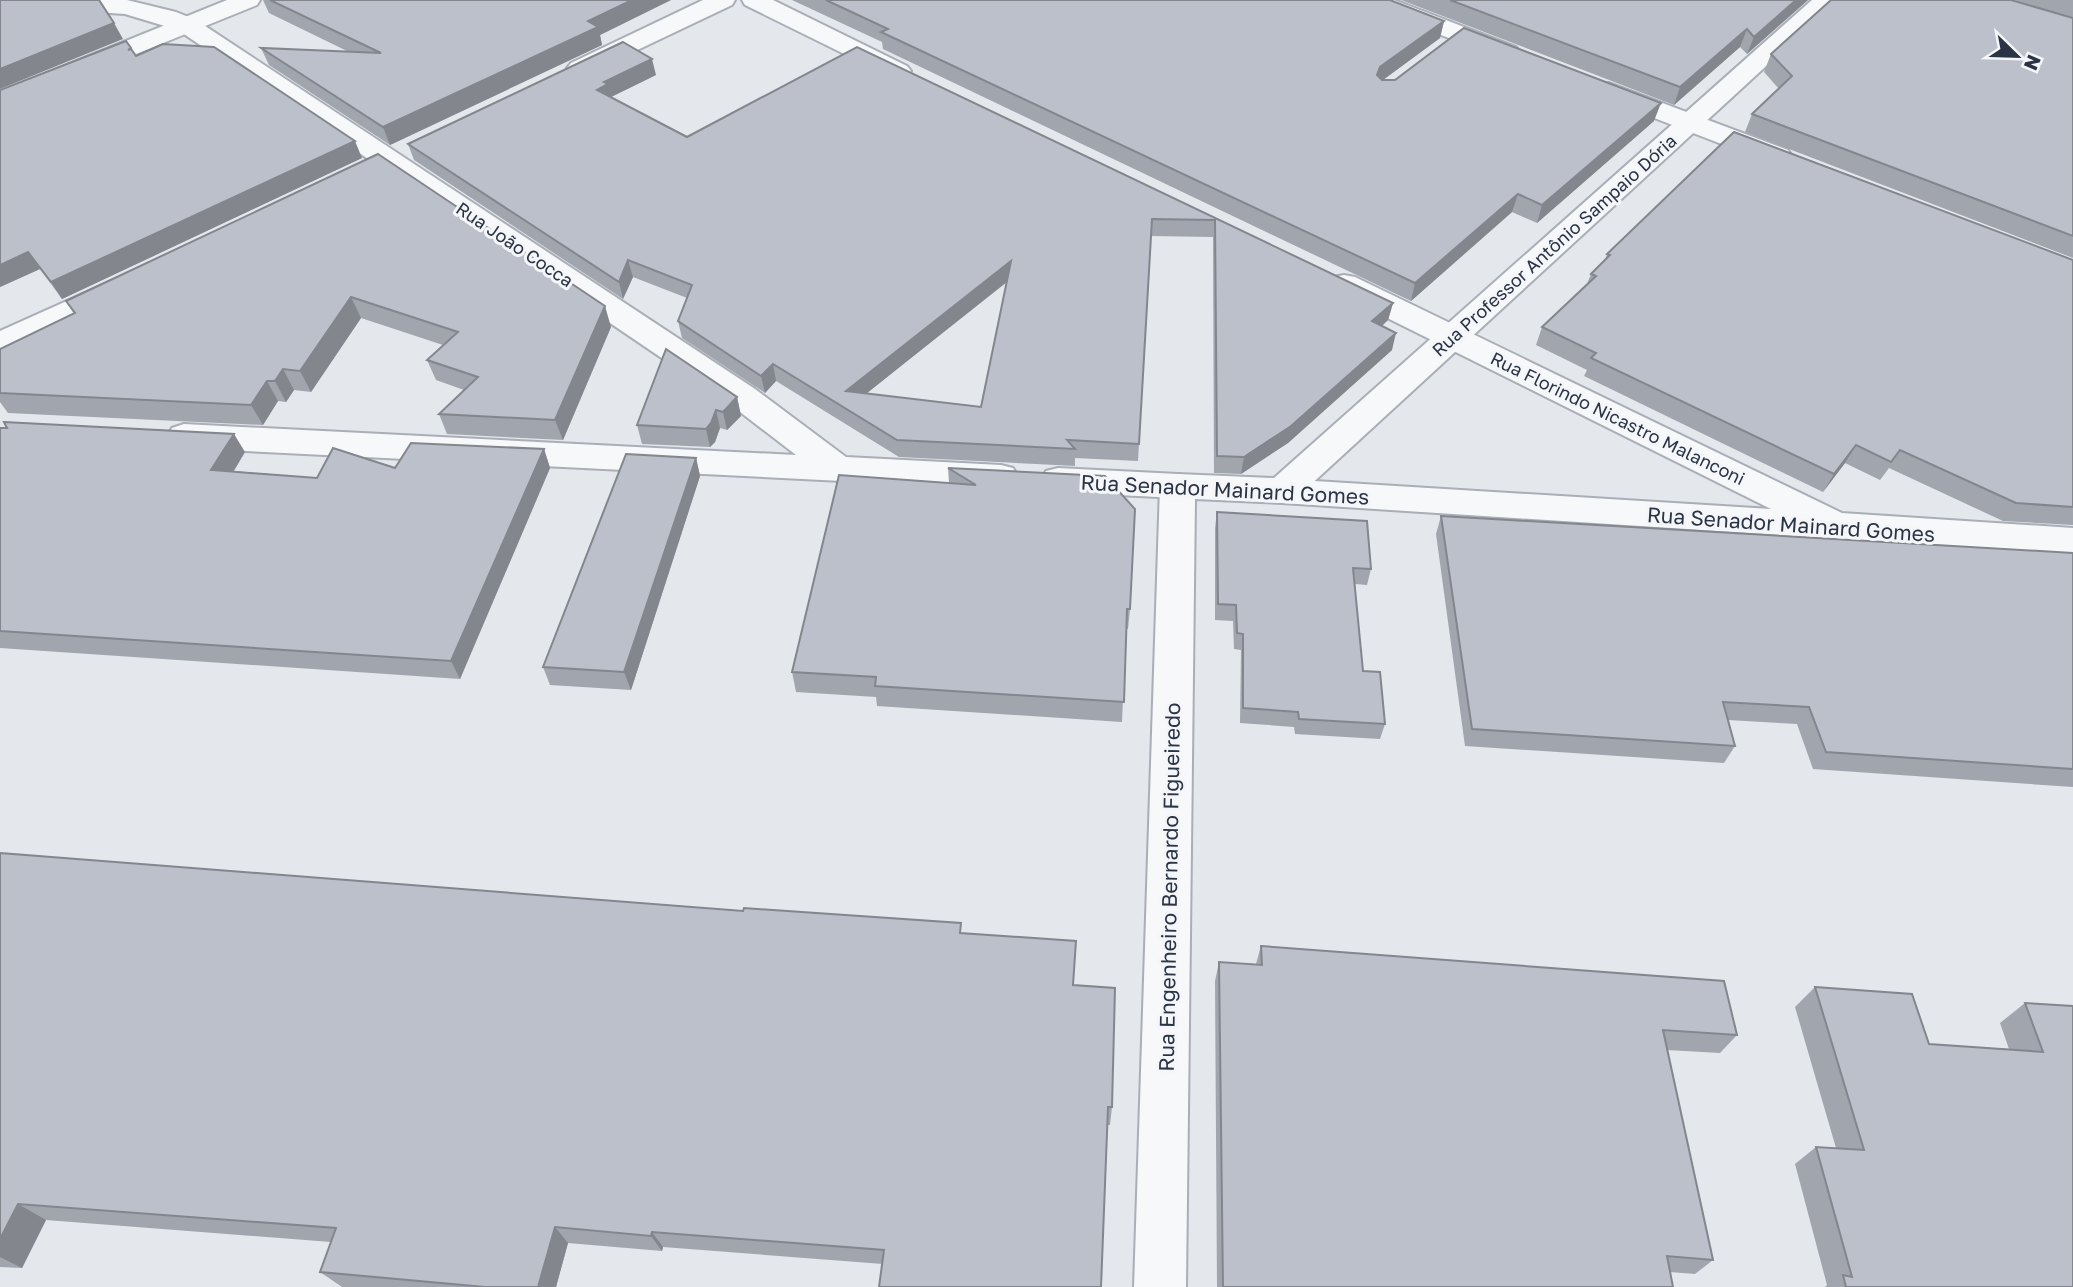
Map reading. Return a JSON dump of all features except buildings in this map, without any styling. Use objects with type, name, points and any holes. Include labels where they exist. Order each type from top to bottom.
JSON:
[{"type":"street","name":"Rua João Cocca","points":[[16,0],[127,7],[154,12],[187,25],[743,397],[838,469]]},
{"type":"street","points":[[0,101],[247,0]]},
{"type":"street","points":[[562,77],[723,0]]},
{"type":"street","points":[[754,0],[926,84]]},
{"type":"street","points":[[1373,0],[1537,63]]},
{"type":"street","name":"Rua Professor Antônio Sampaio Dória","points":[[1282,491],[1826,0]]},
{"type":"street","points":[[1588,83],[1805,167]]},
{"type":"street","name":"Rua Florindo Nicastro Malanconi","points":[[1315,271],[1838,527]]},
{"type":"street","points":[[0,344],[138,279]]},
{"type":"street","name":"Rua Senador Mainard Gomes","points":[[153,434],[1282,491],[2073,541]]},
{"type":"street","name":"Rua Engenheiro Bernardo Figueiredo","points":[[1160,1287],[1178,486]]}]
